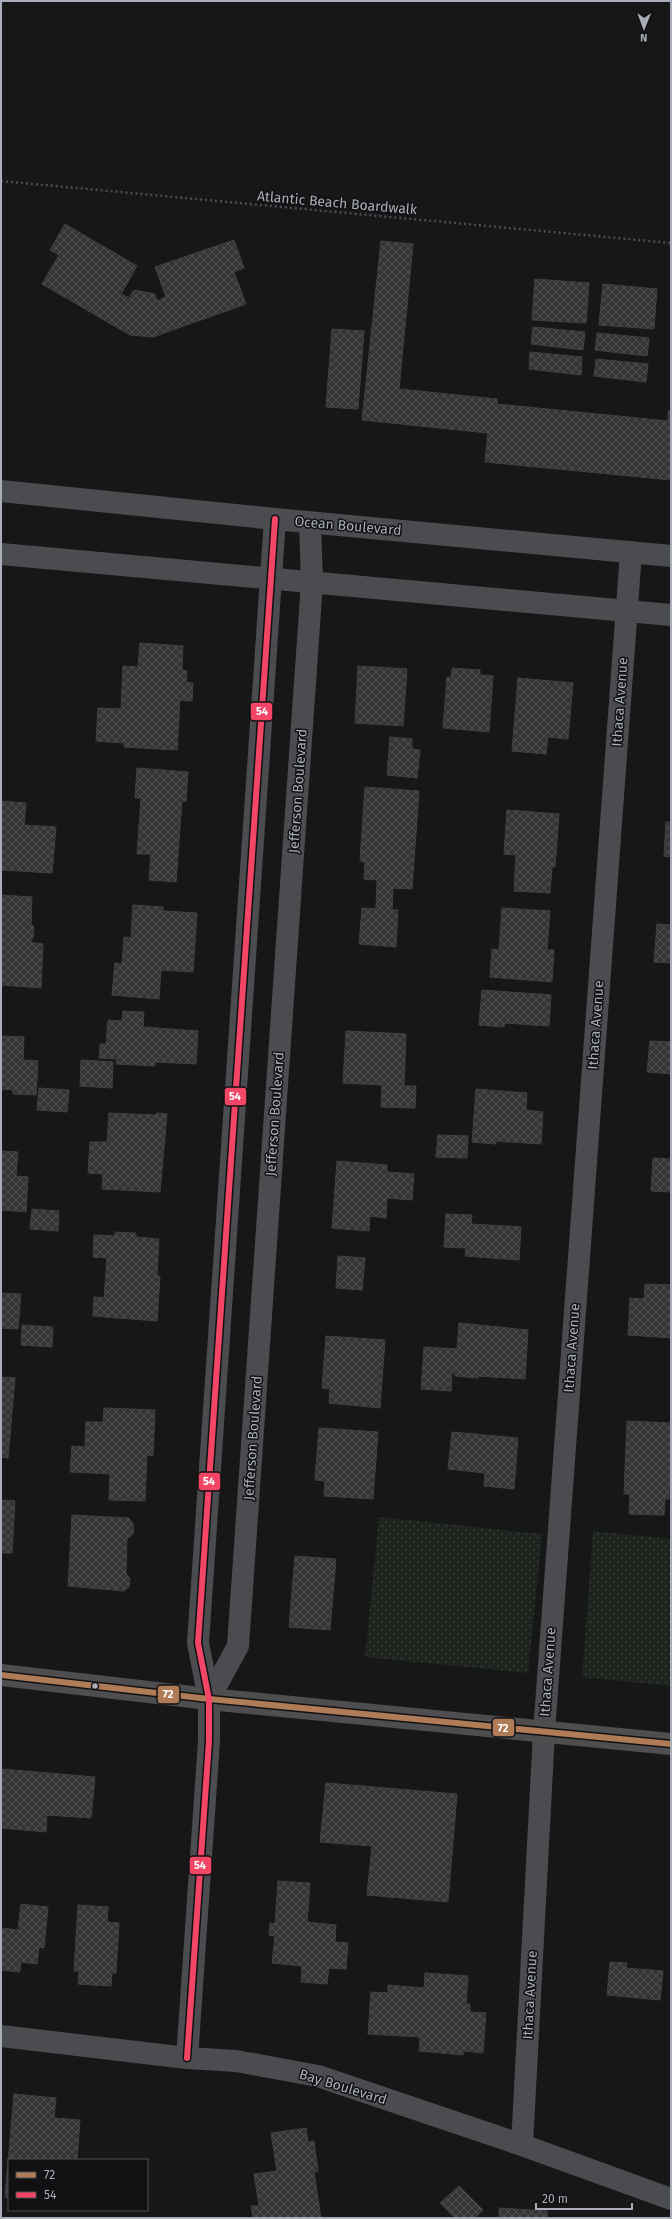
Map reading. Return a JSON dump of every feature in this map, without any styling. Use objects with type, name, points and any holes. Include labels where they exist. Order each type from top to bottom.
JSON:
[{"type":"highway","points":[[1,1674],[209,1699],[671,1744]]},
{"type":"street","name":"Ocean Boulevard","points":[[1,490],[310,523],[671,556]]},
{"type":"street","name":"Jefferson Boulevard","points":[[187,2058],[209,1741],[209,1699],[198,1643],[275,519]]},
{"type":"street","name":"Jefferson Boulevard","points":[[209,1699],[238,1646],[312,582],[310,523]]},
{"type":"street","name":"Ithaca Avenue","points":[[522,2145],[544,1732],[631,552]]},
{"type":"street","points":[[1,554],[671,615]]},
{"type":"street","name":"Bay Boulevard","points":[[1,2036],[187,2058],[236,2061],[318,2076],[522,2145],[671,2199]]},
{"type":"path","name":"Atlantic Beach Boardwalk","points":[[1,181],[671,243]]},
{"type":"shaded area","points":[[379,1517],[542,1534],[528,1673],[365,1657]]},
{"type":"shaded area","points":[[593,1531],[671,1539],[671,1686],[582,1677]]},
{"type":"building","points":[[65,224],[137,266],[121,294],[129,298],[134,290],[155,294],[157,301],[166,297],[155,267],[234,240],[244,268],[234,272],[246,304],[153,337],[130,335],[42,284],[59,255],[50,250]]},
{"type":"building","points":[[381,241],[413,244],[399,389],[497,399],[497,404],[668,421],[668,411],[671,411],[671,480],[485,462],[488,433],[362,420]]},
{"type":"building","points":[[535,279],[589,283],[586,323],[532,320]]},
{"type":"building","points":[[603,284],[657,289],[654,329],[599,325]]},
{"type":"building","points":[[533,327],[585,332],[583,350],[531,344]]},
{"type":"building","points":[[332,329],[364,331],[358,409],[326,407]]},
{"type":"building","points":[[597,333],[649,338],[647,356],[595,350]]},
{"type":"building","points":[[530,352],[582,357],[581,375],[529,369]]},
{"type":"building","points":[[596,359],[648,364],[646,382],[594,376]]},
{"type":"building","points":[[140,643],[183,646],[182,670],[187,671],[186,682],[193,683],[192,701],[180,700],[177,750],[124,747],[124,743],[96,741],[98,708],[121,709],[123,666],[138,667]]},
{"type":"building","points":[[358,666],[407,669],[403,726],[355,723]]},
{"type":"building","points":[[452,668],[480,670],[480,675],[493,676],[489,732],[443,728],[447,677],[451,678]]},
{"type":"building","points":[[518,678],[573,683],[568,739],[548,737],[546,754],[512,751]]},
{"type":"building","points":[[390,737],[412,739],[412,749],[420,750],[417,778],[387,775]]},
{"type":"building","points":[[137,768],[188,772],[186,801],[182,801],[176,882],[149,880],[151,854],[137,854],[141,798],[135,798]]},
{"type":"building","points":[[365,787],[419,791],[412,889],[393,888],[392,910],[398,910],[396,947],[359,944],[362,908],[376,909],[377,880],[364,879],[365,862],[360,861]]},
{"type":"building","points":[[1,801],[26,803],[24,825],[56,827],[52,873],[1,870]]},
{"type":"building","points":[[507,810],[559,814],[555,867],[552,867],[550,893],[514,891],[516,855],[504,854]]},
{"type":"building","points":[[666,822],[671,822],[671,857],[664,856]]},
{"type":"building","points":[[1,895],[32,897],[31,924],[34,927],[33,938],[30,942],[43,944],[41,988],[1,985]]},
{"type":"building","points":[[133,905],[163,907],[163,911],[197,913],[193,972],[161,970],[159,999],[112,995],[115,963],[122,964],[124,937],[131,938]]},
{"type":"building","points":[[502,908],[550,911],[547,950],[554,950],[552,982],[490,977],[492,949],[499,950]]},
{"type":"building","points":[[657,924],[671,925],[671,963],[654,962]]},
{"type":"building","points":[[482,990],[551,995],[549,1026],[505,1023],[504,1027],[479,1025]]},
{"type":"building","points":[[123,1011],[144,1012],[143,1027],[198,1031],[196,1064],[155,1062],[155,1066],[116,1064],[117,1059],[99,1058],[100,1044],[106,1044],[108,1020],[122,1021]]},
{"type":"building","points":[[346,1031],[406,1034],[404,1086],[416,1086],[415,1108],[381,1107],[382,1085],[343,1083]]},
{"type":"building","points":[[1,1036],[24,1037],[23,1060],[38,1061],[36,1095],[13,1094],[13,1090],[1,1089]]},
{"type":"building","points":[[650,1041],[671,1042],[671,1074],[647,1072]]},
{"type":"building","points":[[81,1060],[113,1062],[112,1088],[80,1086]]},
{"type":"building","points":[[39,1088],[69,1090],[67,1112],[37,1110]]},
{"type":"building","points":[[476,1089],[527,1093],[526,1110],[543,1112],[541,1144],[496,1141],[496,1144],[472,1142]]},
{"type":"building","points":[[109,1113],[167,1114],[160,1192],[102,1189],[103,1174],[88,1173],[90,1142],[107,1142]]},
{"type":"building","points":[[438,1135],[468,1136],[467,1158],[436,1157]]},
{"type":"building","points":[[1,1151],[18,1152],[16,1176],[28,1177],[26,1212],[1,1210]]},
{"type":"building","points":[[653,1158],[671,1159],[671,1192],[651,1191]]},
{"type":"building","points":[[337,1161],[387,1165],[387,1172],[414,1174],[412,1200],[387,1198],[386,1218],[370,1216],[369,1231],[332,1228]]},
{"type":"building","points":[[32,1209],[59,1211],[58,1231],[30,1229]]},
{"type":"building","points":[[446,1214],[472,1215],[471,1224],[521,1227],[519,1260],[465,1256],[466,1248],[444,1247]]},
{"type":"building","points":[[115,1232],[136,1233],[136,1237],[159,1239],[157,1276],[160,1276],[157,1321],[93,1316],[94,1297],[104,1298],[107,1258],[93,1257],[94,1235],[115,1236]]},
{"type":"building","points":[[338,1256],[365,1258],[362,1290],[336,1288]]},
{"type":"building","points":[[645,1284],[671,1285],[671,1338],[628,1335],[630,1298],[644,1299]]},
{"type":"building","points":[[1,1293],[21,1294],[18,1329],[1,1328]]},
{"type":"building","points":[[459,1323],[528,1330],[525,1379],[455,1376],[455,1373],[452,1372],[451,1391],[421,1389],[424,1347],[457,1349]]},
{"type":"building","points":[[22,1325],[53,1327],[52,1347],[21,1345]]},
{"type":"building","points":[[326,1336],[385,1340],[380,1408],[329,1403],[330,1389],[322,1388]]},
{"type":"building","points":[[1,1377],[15,1378],[8,1458],[1,1457]]},
{"type":"building","points":[[104,1408],[155,1410],[153,1456],[147,1455],[145,1501],[109,1500],[110,1474],[70,1472],[72,1446],[85,1447],[86,1422],[103,1422]]},
{"type":"building","points":[[627,1421],[671,1423],[669,1499],[665,1499],[664,1515],[629,1514],[630,1494],[624,1494]]},
{"type":"building","points":[[319,1428],[378,1432],[373,1499],[324,1496],[325,1481],[315,1480]]},
{"type":"building","points":[[452,1432],[518,1438],[514,1489],[484,1486],[485,1473],[448,1469]]},
{"type":"building","points":[[1,1500],[15,1501],[12,1553],[1,1553]]},
{"type":"building","points":[[72,1515],[129,1518],[134,1526],[133,1534],[127,1539],[126,1574],[130,1578],[129,1587],[124,1591],[68,1586]]},
{"type":"building","points":[[295,1556],[336,1559],[330,1630],[289,1627]]},
{"type":"building","points":[[1,1769],[95,1777],[91,1818],[47,1815],[46,1832],[1,1828]]},
{"type":"building","points":[[326,1783],[457,1794],[448,1902],[367,1895],[372,1846],[320,1842]]},
{"type":"building","points":[[278,1881],[310,1883],[307,1922],[336,1925],[335,1942],[348,1943],[346,1969],[329,1968],[327,1984],[301,1982],[302,1966],[272,1963],[275,1936],[269,1935],[270,1923],[275,1924]]},
{"type":"building","points":[[21,1904],[48,1907],[44,1948],[39,1947],[37,1964],[21,1962],[20,1972],[1,1970],[1,1928],[18,1930]]},
{"type":"building","points":[[78,1905],[108,1907],[107,1922],[119,1923],[116,1973],[112,1973],[111,1986],[78,1984],[79,1971],[74,1971]]},
{"type":"building","points":[[610,1962],[627,1963],[626,1968],[663,1971],[660,2000],[607,1995]]},
{"type":"building","points":[[425,1973],[468,1976],[466,2004],[470,2004],[470,2012],[486,2013],[483,2053],[464,2051],[463,2055],[419,2051],[420,2037],[368,2034],[371,1992],[388,1993],[388,1985],[424,1988]]},
{"type":"building","points":[[14,2094],[56,2098],[54,2118],[80,2120],[77,2159],[8,2159]]},
{"type":"building","points":[[306,2128],[308,2142],[314,2141],[318,2171],[314,2172],[321,2218],[253,2218],[251,2206],[259,2206],[254,2174],[277,2171],[271,2133]]},
{"type":"building","points":[[8,2163],[8,2198],[5,2197]]},
{"type":"building","points":[[459,2186],[483,2210],[475,2218],[455,2218],[440,2203]]},
{"type":"building","points":[[499,2208],[547,2211],[547,2218],[499,2218]]},
{"type":"transit line","name":"54","points":[[187,2058],[209,1741],[209,1699],[198,1643],[275,519]]},
{"type":"transit line","name":"72","points":[[1,1675],[209,1699],[671,1744]]}]
